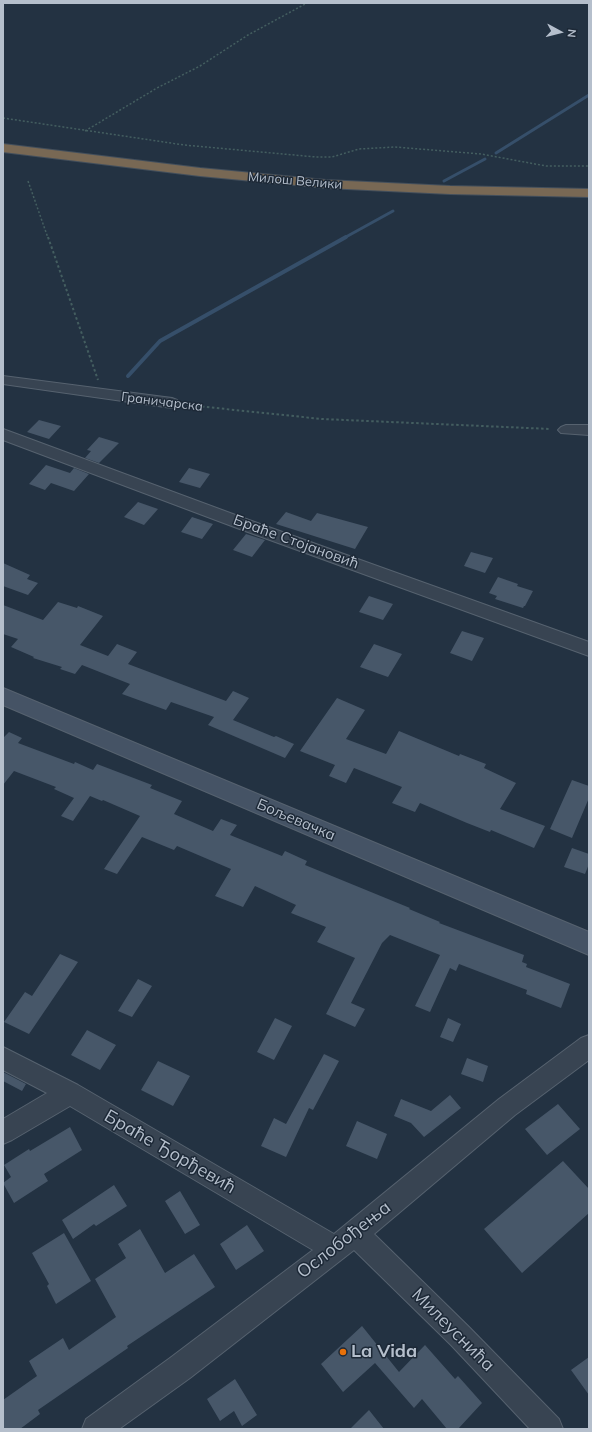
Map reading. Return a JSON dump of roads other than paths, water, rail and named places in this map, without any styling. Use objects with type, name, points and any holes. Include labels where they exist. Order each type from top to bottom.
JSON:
[{"type":"highway","name":"Милош Велики","points":[[3,148],[200,172],[326,184],[450,190],[589,193]]},
{"type":"highway","name":"Милош Велики","points":[[3,159],[196,182],[323,194],[448,200],[589,203]]},
{"type":"main road","name":"Бољевачка","points":[[3,696],[589,944]]},
{"type":"street","name":"Граничарска","points":[[3,380],[172,403]]},
{"type":"street","points":[[566,430],[589,430]]},
{"type":"street","name":"Браће Стојановић","points":[[3,434],[243,524],[589,649]]},
{"type":"street","name":"Ослобођења","points":[[96,1429],[186,1363],[355,1233],[507,1107],[589,1046]]},
{"type":"street","name":"Браће Ђорђевић","points":[[3,1058],[70,1093],[334,1248]]},
{"type":"street","points":[[3,1132],[70,1093]]},
{"type":"street","name":"Милеуснића","points":[[355,1233],[460,1336],[549,1429]]},
{"type":"waterway","points":[[496,153],[589,95]]},
{"type":"waterway","points":[[444,181],[485,159]]},
{"type":"waterway","points":[[344,238],[393,211]]},
{"type":"waterway","points":[[128,376],[160,341],[346,237]]},
{"type":"place","name":"La Vida","points":[[343,1352]]}]
